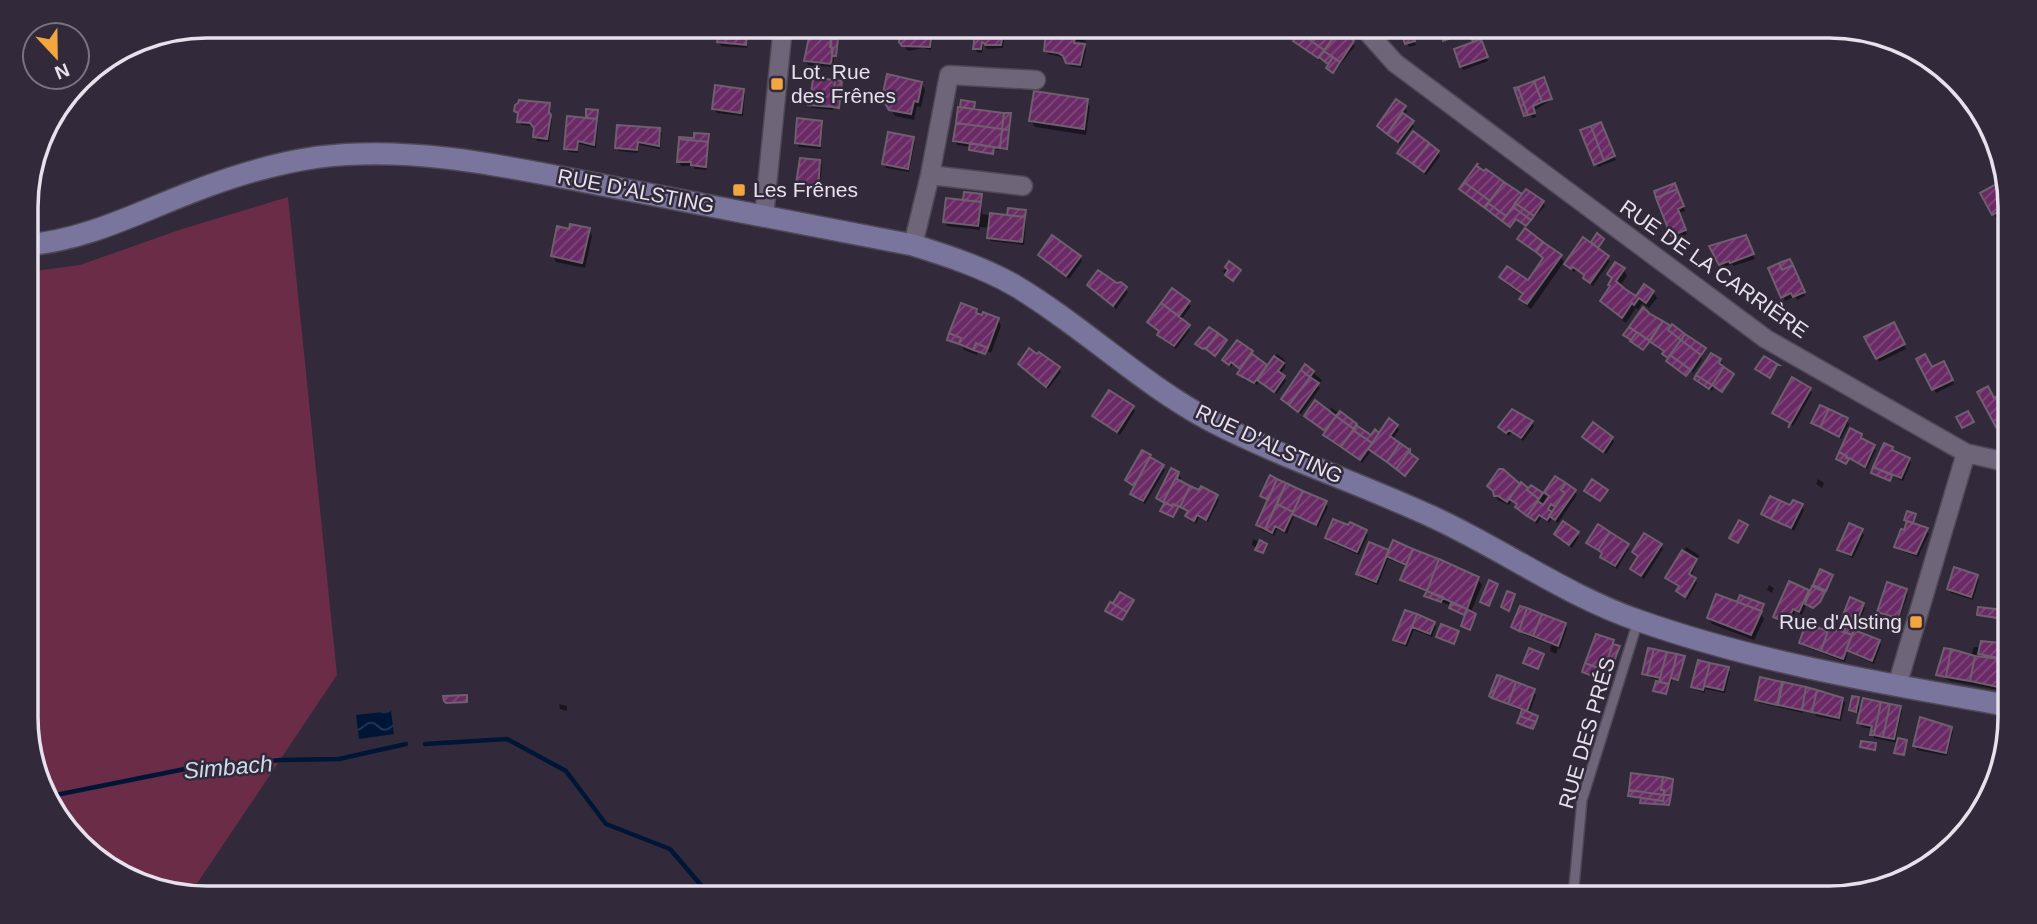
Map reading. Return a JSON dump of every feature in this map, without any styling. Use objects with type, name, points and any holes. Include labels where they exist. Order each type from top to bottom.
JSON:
[{"type":"main road","name":"RUE D'ALSTING","points":[[39,244],[88,234],[205,187],[290,161],[344,154],[414,154],[529,171],[913,245],[968,263],[1017,287],[1174,399],[1211,421],[1438,519],[1581,596],[1638,621],[1720,646],[1897,685],[1998,704]]},
{"type":"street","points":[[764,216],[782,38]]},
{"type":"street","name":"RUE DE LA CARRIÈRE","points":[[1373,38],[1395,63],[1766,340],[1966,453],[1998,460]]},
{"type":"street","points":[[913,245],[930,175],[949,75],[1035,80]]},
{"type":"street","points":[[930,175],[1023,186]]},
{"type":"street","points":[[1897,685],[1966,453]]},
{"type":"lane","name":"RUE DES PRÉS","points":[[1574,885],[1582,800],[1638,621]]},
{"type":"shaded area","points":[[288,197],[337,675],[196,885],[164,880],[143,873],[123,863],[88,836],[61,801],[51,781],[44,760],[38,716],[39,270],[80,265],[182,229]]},
{"type":"water","points":[[391,711],[394,734],[359,739],[356,715]]},
{"type":"building","points":[[718,38],[747,38],[746,45],[717,42]]},
{"type":"building","points":[[809,38],[831,39],[831,64],[804,61]]},
{"type":"building","points":[[900,38],[931,38],[930,47],[902,46]]},
{"type":"building","points":[[974,38],[1002,38],[1001,45],[985,45],[982,42],[981,49],[973,49]]},
{"type":"building","points":[[1045,38],[1075,38],[1074,43],[1085,44],[1080,65],[1066,63],[1058,53],[1044,51]]},
{"type":"building","points":[[1295,38],[1307,38],[1324,50],[1318,58],[1293,41]]},
{"type":"building","points":[[1307,38],[1333,38],[1324,50]]},
{"type":"building","points":[[1333,38],[1350,38],[1354,41],[1340,62],[1324,51]]},
{"type":"building","points":[[1403,38],[1414,38],[1415,41],[1405,44]]},
{"type":"building","points":[[831,39],[838,39],[836,56],[832,56]]},
{"type":"building","points":[[1481,39],[1488,57],[1460,67],[1454,49]]},
{"type":"building","points":[[1324,51],[1333,57],[1328,64],[1319,57]]},
{"type":"building","points":[[1333,57],[1340,62],[1333,73],[1326,68]]},
{"type":"building","points":[[887,74],[922,82],[918,102],[914,101],[911,114],[889,110],[882,98]]},
{"type":"building","points":[[1544,77],[1552,99],[1542,102],[1534,81]]},
{"type":"building","points":[[813,78],[835,80],[832,107],[808,105]]},
{"type":"building","points":[[835,80],[842,81],[839,108],[832,107]]},
{"type":"building","points":[[1534,81],[1542,102],[1533,106],[1535,113],[1528,115],[1518,87]]},
{"type":"building","points":[[715,85],[744,89],[741,113],[712,109]]},
{"type":"building","points":[[1518,87],[1528,115],[1524,116],[1514,88]]},
{"type":"building","points":[[1034,91],[1088,99],[1084,129],[1029,121]]},
{"type":"building","points":[[1396,99],[1406,106],[1387,134],[1377,126]]},
{"type":"building","points":[[519,100],[550,103],[547,139],[533,137],[534,128],[530,123],[517,122],[518,113],[514,111]]},
{"type":"building","points":[[961,100],[975,102],[974,109],[960,107]]},
{"type":"building","points":[[958,107],[1004,113],[1002,129],[956,123]]},
{"type":"building","points":[[586,109],[598,110],[597,119],[586,118]]},
{"type":"building","points":[[1004,113],[1011,113],[1009,130],[1002,129]]},
{"type":"building","points":[[1403,113],[1414,121],[1398,142],[1387,134]]},
{"type":"building","points":[[567,116],[597,119],[594,145],[578,141],[577,150],[564,149]]},
{"type":"building","points":[[797,118],[822,121],[820,146],[795,143]]},
{"type":"building","points":[[1601,122],[1615,156],[1604,161],[1591,126]]},
{"type":"building","points":[[956,123],[1002,129],[1000,148],[953,141]]},
{"type":"building","points":[[617,125],[660,128],[659,146],[638,142],[637,150],[615,148]]},
{"type":"building","points":[[1591,126],[1604,161],[1594,165],[1580,130]]},
{"type":"building","points":[[1002,129],[1009,130],[1007,149],[1000,148]]},
{"type":"building","points":[[1413,131],[1429,143],[1413,164],[1397,153]]},
{"type":"building","points":[[888,132],[914,137],[908,169],[882,164]]},
{"type":"building","points":[[694,133],[709,134],[708,142],[679,139],[694,138]]},
{"type":"building","points":[[679,139],[708,142],[706,167],[691,165],[691,162],[677,162]]},
{"type":"building","points":[[970,143],[994,147],[993,154],[969,150]]},
{"type":"building","points":[[1429,143],[1439,151],[1424,172],[1413,164]]},
{"type":"building","points":[[800,158],[820,160],[818,192],[795,190]]},
{"type":"building","points":[[1478,163],[1477,166],[1504,182],[1490,201],[1464,182]]},
{"type":"building","points":[[1464,182],[1490,201],[1485,208],[1459,189]]},
{"type":"building","points":[[1504,182],[1522,194],[1506,216],[1488,203]]},
{"type":"building","points":[[1675,183],[1677,189],[1656,198],[1654,191]]},
{"type":"building","points":[[1997,184],[1998,212],[1992,215],[1980,193]]},
{"type":"building","points":[[1526,189],[1544,201],[1534,216],[1515,203]]},
{"type":"building","points":[[1677,189],[1684,206],[1678,209],[1686,230],[1671,236],[1656,198]]},
{"type":"building","points":[[964,192],[982,194],[981,202],[963,200]]},
{"type":"building","points":[[946,198],[981,202],[978,226],[943,222]]},
{"type":"building","points":[[1488,203],[1506,216],[1502,221],[1485,208]]},
{"type":"building","points":[[1515,203],[1534,216],[1531,220],[1513,207]]},
{"type":"building","points":[[1513,207],[1531,220],[1526,226],[1516,219],[1510,227],[1502,221]]},
{"type":"building","points":[[1008,208],[1026,210],[1025,217],[1007,215]]},
{"type":"building","points":[[990,213],[1025,217],[1022,242],[987,238]]},
{"type":"building","points":[[570,224],[590,228],[582,263],[551,256],[557,226],[569,229]]},
{"type":"building","points":[[1525,228],[1543,242],[1536,252],[1517,239]]},
{"type":"building","points":[[1597,233],[1604,239],[1598,248],[1591,242]]},
{"type":"building","points":[[1052,235],[1081,256],[1066,276],[1038,255]]},
{"type":"building","points":[[1746,235],[1754,254],[1719,265],[1709,246]]},
{"type":"building","points":[[1583,237],[1609,256],[1590,283],[1583,278],[1584,275],[1564,264]]},
{"type":"building","points":[[1543,242],[1562,255],[1527,304],[1519,299],[1523,294],[1499,277],[1507,266],[1528,280],[1543,258],[1536,252]]},
{"type":"building","points":[[1790,259],[1793,265],[1782,270],[1779,263]]},
{"type":"building","points":[[1229,261],[1241,270],[1233,281],[1225,275],[1228,270],[1225,267]]},
{"type":"building","points":[[1615,262],[1625,268],[1616,281],[1625,289],[1636,296],[1644,284],[1654,291],[1646,303],[1639,298],[1634,305],[1632,303],[1622,318],[1600,301],[1610,286],[1608,285],[1612,278],[1607,274]]},
{"type":"building","points":[[1779,263],[1782,270],[1793,265],[1805,292],[1793,297],[1791,293],[1781,298],[1768,268]]},
{"type":"building","points":[[1098,270],[1127,287],[1113,306],[1087,285]]},
{"type":"building","points":[[1172,288],[1190,301],[1179,316],[1161,303]]},
{"type":"building","points":[[961,303],[977,309],[976,313],[982,315],[983,312],[999,318],[988,348],[976,343],[973,350],[959,344],[961,338],[949,333]]},
{"type":"building","points":[[1161,303],[1190,325],[1174,346],[1157,335],[1159,331],[1147,322]]},
{"type":"building","points":[[1643,307],[1663,321],[1650,341],[1629,327]]},
{"type":"building","points":[[1663,321],[1671,326],[1668,330],[1681,340],[1668,358],[1662,354],[1664,351],[1649,341]]},
{"type":"building","points":[[1894,322],[1905,344],[1876,359],[1864,337]]},
{"type":"building","points":[[1672,324],[1685,334],[1681,340],[1668,330]]},
{"type":"building","points":[[1209,327],[1218,333],[1206,349],[1203,349],[1195,344]]},
{"type":"building","points":[[1629,327],[1637,332],[1631,340],[1623,335]]},
{"type":"building","points":[[1637,332],[1650,341],[1643,350],[1630,341]]},
{"type":"building","points":[[949,333],[961,338],[959,344],[947,340]]},
{"type":"building","points":[[1218,333],[1227,340],[1215,356],[1206,349]]},
{"type":"building","points":[[1685,334],[1706,348],[1701,355],[1681,340]]},
{"type":"building","points":[[1237,340],[1253,351],[1240,369],[1231,362],[1229,365],[1222,360]]},
{"type":"building","points":[[1681,340],[1701,355],[1691,370],[1670,355]]},
{"type":"building","points":[[976,343],[988,348],[985,354],[973,350]]},
{"type":"building","points":[[1029,348],[1060,367],[1046,387],[1018,364]]},
{"type":"building","points":[[1251,353],[1267,365],[1254,383],[1237,374]]},
{"type":"building","points":[[1711,353],[1721,359],[1719,363],[1724,367],[1712,385],[1696,375]]},
{"type":"building","points":[[1925,354],[1932,367],[1944,361],[1953,380],[1932,390],[1916,359]]},
{"type":"building","points":[[1670,355],[1691,370],[1686,376],[1666,361]]},
{"type":"building","points":[[1274,356],[1284,363],[1278,371],[1285,376],[1274,392],[1257,380]]},
{"type":"building","points":[[1764,356],[1779,365],[1770,378],[1755,369]]},
{"type":"building","points":[[1305,364],[1314,371],[1310,377],[1301,370]]},
{"type":"building","points":[[1724,367],[1734,374],[1722,392],[1712,385]]},
{"type":"building","points":[[1301,370],[1310,377],[1289,405],[1281,399]]},
{"type":"building","points":[[1696,375],[1712,385],[1709,389],[1694,379]]},
{"type":"building","points":[[1310,377],[1319,383],[1298,412],[1289,405]]},
{"type":"building","points":[[1792,377],[1811,388],[1788,428],[1790,423],[1772,413]]},
{"type":"building","points":[[1988,386],[1994,398],[1998,396],[1998,426],[1996,427],[1977,392]]},
{"type":"building","points":[[1109,390],[1134,406],[1117,432],[1092,416]]},
{"type":"building","points":[[1315,400],[1336,416],[1325,431],[1304,416]]},
{"type":"building","points":[[1820,405],[1829,409],[1820,427],[1811,423]]},
{"type":"building","points":[[1512,409],[1533,421],[1521,438],[1498,427]]},
{"type":"building","points":[[1829,409],[1848,418],[1839,437],[1820,427]]},
{"type":"building","points":[[1340,411],[1357,424],[1354,429],[1336,416]]},
{"type":"building","points":[[1968,411],[1974,422],[1962,428],[1956,417]]},
{"type":"building","points":[[1336,416],[1354,429],[1341,447],[1323,435]]},
{"type":"building","points":[[1389,418],[1398,425],[1390,436],[1400,443],[1387,462],[1368,449]]},
{"type":"building","points":[[1593,422],[1613,437],[1603,452],[1582,437]]},
{"type":"building","points":[[1356,425],[1371,435],[1375,429],[1379,433],[1372,443],[1353,430]]},
{"type":"building","points":[[1850,428],[1875,445],[1865,467],[1839,452]]},
{"type":"building","points":[[1353,430],[1372,443],[1360,460],[1341,447]]},
{"type":"building","points":[[1400,443],[1410,450],[1396,469],[1387,462]]},
{"type":"building","points":[[1884,443],[1910,458],[1901,478],[1873,467]]},
{"type":"building","points":[[1142,450],[1151,455],[1134,486],[1125,480]]},
{"type":"building","points":[[1410,450],[1418,459],[1405,476],[1396,469]]},
{"type":"building","points":[[1839,452],[1849,459],[1846,464],[1836,459]]},
{"type":"building","points":[[1150,457],[1164,465],[1143,501],[1130,494]]},
{"type":"building","points":[[1873,467],[1892,475],[1890,481],[1871,473]]},
{"type":"building","points":[[1171,468],[1179,472],[1163,502],[1156,498]]},
{"type":"building","points":[[1499,469],[1503,469],[1520,484],[1507,502],[1494,496],[1487,486]]},
{"type":"building","points":[[1179,472],[1177,479],[1190,486],[1180,507],[1163,502]]},
{"type":"building","points":[[1270,475],[1277,479],[1268,500],[1260,496]]},
{"type":"building","points":[[1555,476],[1566,483],[1561,490],[1565,493],[1555,507],[1551,504],[1548,509],[1552,512],[1547,520],[1539,515],[1535,521],[1527,516],[1538,501],[1543,505],[1549,496],[1544,492]]},
{"type":"building","points":[[1277,479],[1286,483],[1265,529],[1256,525]]},
{"type":"building","points":[[1592,479],[1608,490],[1600,501],[1584,491]]},
{"type":"building","points":[[1521,482],[1539,499],[1527,516],[1509,499]]},
{"type":"building","points":[[1286,483],[1303,491],[1293,512],[1277,504]]},
{"type":"building","points":[[1566,483],[1576,490],[1555,520],[1549,516],[1565,493],[1561,490]]},
{"type":"building","points":[[1531,485],[1543,493],[1539,499],[1527,490]]},
{"type":"building","points":[[1190,486],[1199,490],[1201,486],[1218,495],[1206,520],[1197,515],[1194,521],[1185,516],[1188,511],[1180,507]]},
{"type":"building","points":[[1303,491],[1327,501],[1316,525],[1292,514]]},
{"type":"building","points":[[1770,496],[1781,501],[1771,519],[1761,514]]},
{"type":"building","points":[[1793,500],[1803,504],[1791,528],[1771,519],[1781,501],[1790,505]]},
{"type":"building","points":[[1165,502],[1179,506],[1173,517],[1160,511]]},
{"type":"building","points":[[1277,504],[1293,512],[1284,531],[1275,526],[1272,533],[1265,529]]},
{"type":"building","points":[[1907,511],[1916,514],[1913,523],[1904,520]]},
{"type":"building","points":[[1333,519],[1348,525],[1350,522],[1367,530],[1357,552],[1325,538]]},
{"type":"building","points":[[1739,520],[1748,525],[1738,543],[1729,538]]},
{"type":"building","points":[[1563,521],[1579,532],[1569,545],[1554,534]]},
{"type":"building","points":[[1907,521],[1928,528],[1916,554],[1894,547]]},
{"type":"building","points":[[1849,523],[1863,529],[1851,555],[1837,550]]},
{"type":"building","points":[[1598,524],[1610,532],[1598,550],[1586,543]]},
{"type":"building","points":[[1610,532],[1629,544],[1615,566],[1600,557],[1602,553],[1598,550]]},
{"type":"building","points":[[1644,533],[1662,544],[1641,576],[1630,569],[1638,556],[1632,552]]},
{"type":"building","points":[[1260,540],[1267,544],[1263,553],[1255,550]]},
{"type":"building","points":[[1393,540],[1413,549],[1406,565],[1386,556]]},
{"type":"building","points":[[1369,542],[1389,550],[1376,582],[1356,574]]},
{"type":"building","points":[[1413,549],[1439,559],[1427,591],[1400,580]]},
{"type":"building","points":[[1682,550],[1697,559],[1689,574],[1696,578],[1685,597],[1676,591],[1679,586],[1665,578]]},
{"type":"building","points":[[1439,559],[1479,577],[1467,609],[1427,591]]},
{"type":"building","points":[[1954,567],[1978,575],[1971,597],[1947,589]]},
{"type":"building","points":[[1820,569],[1833,575],[1826,591],[1813,585]]},
{"type":"building","points":[[1489,580],[1498,584],[1489,606],[1480,602]]},
{"type":"building","points":[[1789,581],[1809,590],[1799,612],[1793,609],[1786,623],[1773,617]]},
{"type":"building","points":[[1887,582],[1907,589],[1898,618],[1877,612]]},
{"type":"building","points":[[1812,586],[1825,592],[1813,608],[1805,604]]},
{"type":"building","points":[[1427,591],[1443,597],[1441,602],[1424,596]]},
{"type":"building","points":[[1507,591],[1515,594],[1509,611],[1501,607]]},
{"type":"building","points":[[1120,592],[1134,600],[1127,612],[1110,602],[1113,603]]},
{"type":"building","points":[[1716,594],[1762,611],[1751,635],[1707,618]]},
{"type":"building","points":[[1740,595],[1764,604],[1761,611],[1737,602]]},
{"type":"building","points":[[1850,597],[1864,603],[1852,635],[1844,632],[1846,625],[1840,623]]},
{"type":"building","points":[[1110,602],[1127,612],[1122,620],[1105,611]]},
{"type":"building","points":[[1451,603],[1467,609],[1464,615],[1449,608]]},
{"type":"building","points":[[1520,606],[1527,608],[1519,631],[1511,627]]},
{"type":"building","points":[[1978,607],[1998,609],[1998,618],[1977,615]]},
{"type":"building","points":[[1527,608],[1542,614],[1533,636],[1519,631]]},
{"type":"building","points":[[1467,609],[1476,614],[1470,630],[1461,626]]},
{"type":"building","points":[[1405,610],[1417,614],[1405,644],[1393,640]]},
{"type":"building","points":[[1417,614],[1435,622],[1430,634],[1412,627]]},
{"type":"building","points":[[1542,614],[1566,623],[1558,646],[1533,636]]},
{"type":"building","points":[[1807,620],[1828,631],[1821,651],[1799,643]]},
{"type":"building","points":[[1441,624],[1459,631],[1454,644],[1436,637]]},
{"type":"building","points":[[1829,627],[1852,635],[1843,659],[1821,651]]},
{"type":"building","points":[[1854,630],[1880,640],[1872,661],[1846,650]]},
{"type":"building","points":[[1596,634],[1614,640],[1608,658],[1614,661],[1610,672],[1585,663]]},
{"type":"building","points":[[1981,641],[1998,643],[1998,658],[1978,654]]},
{"type":"building","points":[[1613,644],[1620,646],[1614,661],[1608,658]]},
{"type":"building","points":[[1529,648],[1544,654],[1538,669],[1523,663]]},
{"type":"building","points":[[1648,648],[1654,649],[1647,675],[1642,674]]},
{"type":"building","points":[[1944,648],[1951,649],[1946,677],[1936,675]]},
{"type":"building","points":[[1654,649],[1667,652],[1660,678],[1647,675]]},
{"type":"building","points":[[1951,649],[1975,656],[1970,681],[1946,677]]},
{"type":"building","points":[[1667,652],[1677,654],[1669,684],[1659,682]]},
{"type":"building","points":[[1677,654],[1685,656],[1678,680],[1671,678]]},
{"type":"building","points":[[1975,656],[1998,659],[1998,687],[1970,681]]},
{"type":"building","points":[[1698,660],[1710,663],[1703,690],[1691,687]]},
{"type":"building","points":[[1585,663],[1598,668],[1595,677],[1582,672]]},
{"type":"building","points":[[1710,663],[1729,667],[1723,690],[1704,686]]},
{"type":"building","points":[[1497,675],[1501,676],[1492,698],[1489,696]]},
{"type":"building","points":[[1501,676],[1516,682],[1508,704],[1492,698]]},
{"type":"building","points":[[1760,677],[1782,682],[1777,705],[1755,700]]},
{"type":"building","points":[[1656,681],[1669,684],[1666,694],[1653,691]]},
{"type":"building","points":[[1516,682],[1535,689],[1527,711],[1508,704]]},
{"type":"building","points":[[1783,682],[1806,687],[1802,710],[1778,705]]},
{"type":"building","points":[[1806,687],[1817,690],[1812,712],[1802,710]]},
{"type":"building","points":[[1817,690],[1843,698],[1839,718],[1812,712]]},
{"type":"building","points":[[467,695],[467,702],[446,703],[443,696]]},
{"type":"building","points":[[1852,696],[1859,697],[1856,712],[1849,710]]},
{"type":"building","points":[[1863,698],[1881,702],[1874,735],[1870,735],[1872,726],[1857,723]]},
{"type":"building","points":[[1881,702],[1890,704],[1883,737],[1874,735]]},
{"type":"building","points":[[1890,704],[1901,706],[1894,739],[1883,737]]},
{"type":"building","points":[[1522,709],[1538,716],[1536,722],[1520,716]]},
{"type":"building","points":[[1520,716],[1536,722],[1533,729],[1517,723]]},
{"type":"building","points":[[1920,717],[1952,727],[1946,753],[1913,746]]},
{"type":"building","points":[[1898,738],[1907,740],[1904,755],[1894,753]]},
{"type":"building","points":[[1861,741],[1876,743],[1875,750],[1860,747]]},
{"type":"building","points":[[1631,773],[1663,777],[1661,790],[1664,790],[1664,795],[1629,790]]},
{"type":"building","points":[[1663,777],[1673,779],[1671,795],[1664,795],[1664,790],[1661,790]]},
{"type":"building","points":[[1629,790],[1664,795],[1663,801],[1628,796]]},
{"type":"building","points":[[1664,795],[1671,795],[1669,805],[1640,803],[1641,798],[1663,801]]},
{"type":"waterway","name":"Simbach","points":[[425,744],[507,739],[566,771],[606,824],[670,849],[701,886]]},
{"type":"waterway","name":"Simbach","points":[[58,795],[185,769],[281,760],[339,759],[406,744]]},
{"type":"place","name":"Lot. Rue des Frênes","points":[[777,84]]},
{"type":"place","name":"Les Frênes","points":[[739,190]]},
{"type":"place","name":"Rue d'Alsting","points":[[1916,622]]}]
